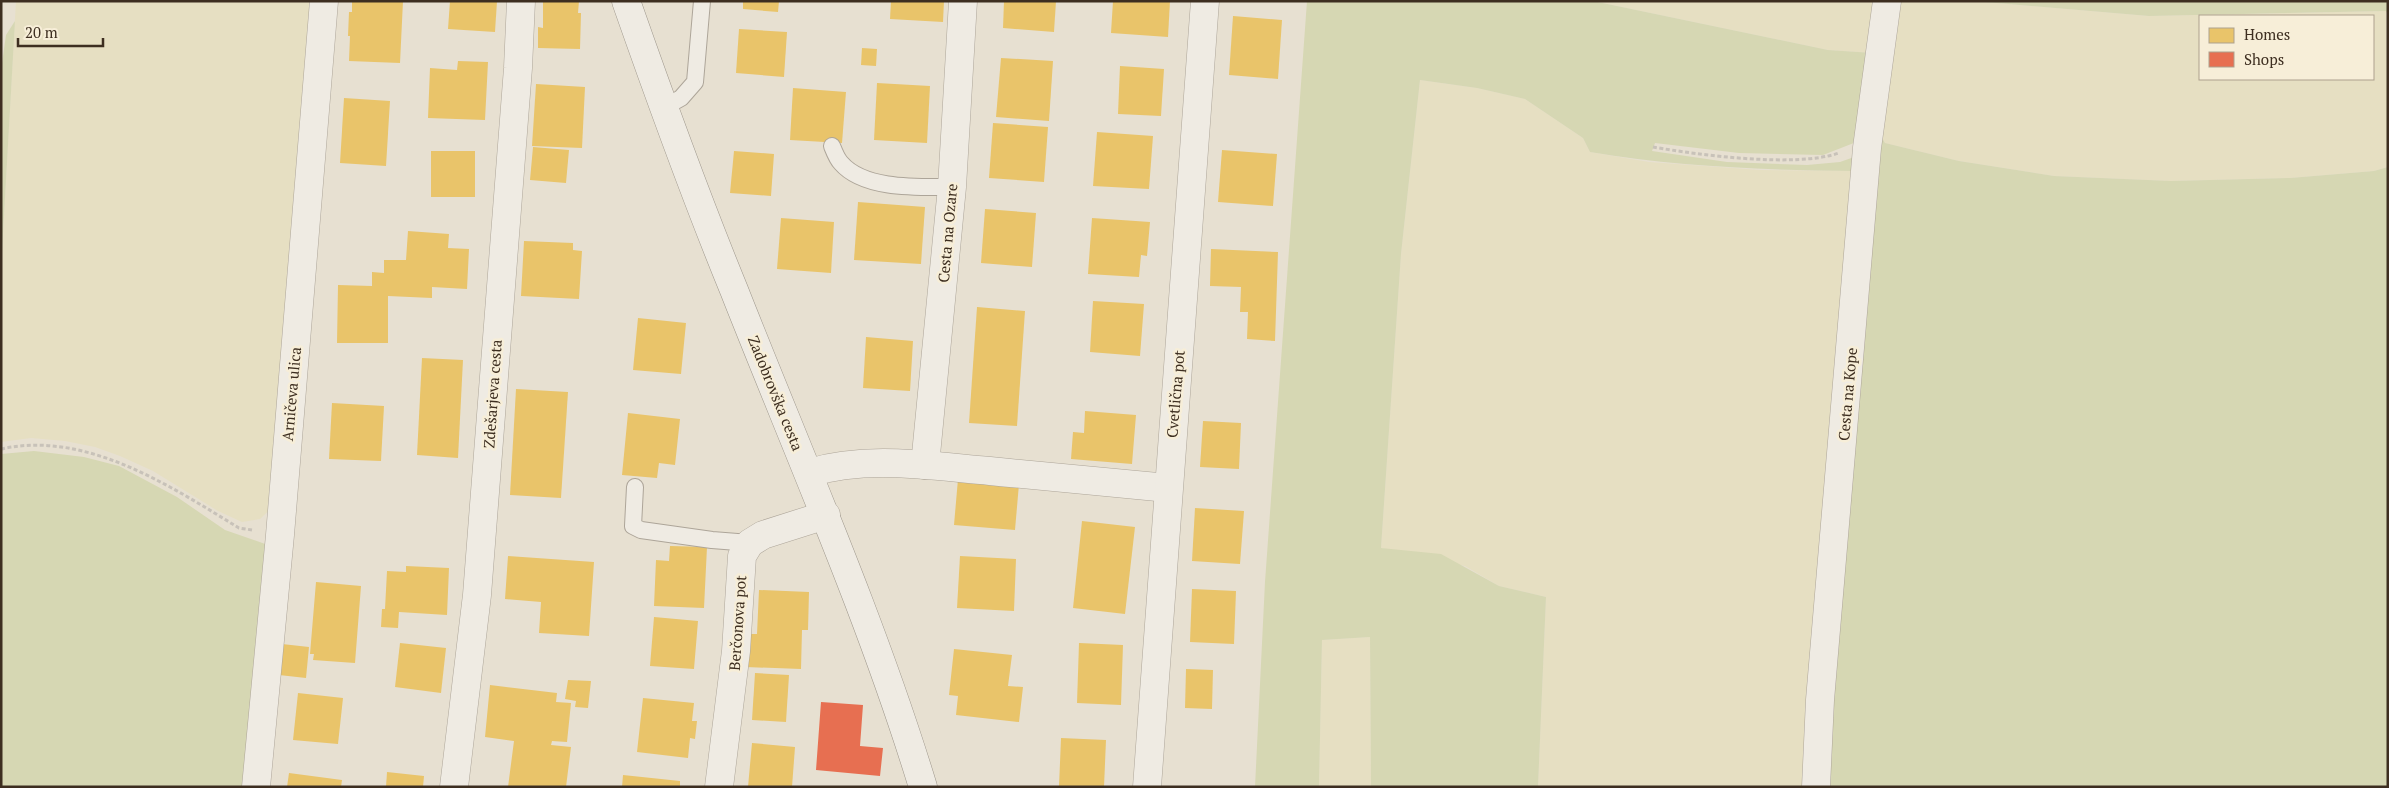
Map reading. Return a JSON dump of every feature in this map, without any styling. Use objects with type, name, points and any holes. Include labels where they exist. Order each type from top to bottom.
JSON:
[{"type":"street","name":"Arničeva ulica","points":[[256,787],[280,535],[324,1]]},
{"type":"street","name":"Zdešarjeva cesta","points":[[454,787],[477,595],[518,68],[520,1]]},
{"type":"street","name":"Zadobrovška cesta","points":[[626,1],[663,108],[733,290],[826,515],[874,639],[923,787]]},
{"type":"street","name":"Cesta na Ozare","points":[[925,465],[952,186],[963,1]]},
{"type":"street","name":"Cvetlična pot","points":[[1147,787],[1204,1]]},
{"type":"street","name":"Cesta na Kope","points":[[1816,787],[1820,700],[1867,148],[1887,1]]},
{"type":"street","points":[[809,473],[828,467],[858,463],[925,465],[1168,488]]},
{"type":"street","points":[[750,543],[763,535],[826,515]]},
{"type":"street","name":"Berčonova pot","points":[[719,787],[736,651],[742,556],[750,543]]},
{"type":"lane","points":[[663,108],[681,98],[695,82],[702,1]]},
{"type":"lane","points":[[832,146],[840,163],[858,177],[880,183],[952,186]]},
{"type":"lane","points":[[635,487],[634,526],[641,530],[712,540],[750,543]]},
{"type":"path","points":[[1653,147],[1716,155],[1793,159],[1824,158],[1867,148]]},
{"type":"path","points":[[1,449],[14,446],[45,446],[107,457],[144,473],[239,528],[280,535]]},
{"type":"shaded area","points":[[16,1],[319,1],[279,501],[260,519],[242,522],[218,511],[153,471],[95,447],[65,441],[31,438],[1,442],[1,269]]},
{"type":"shaded area","points":[[1593,1],[1882,1],[1873,53],[1828,50]]},
{"type":"shaded area","points":[[1897,1],[1974,1],[2149,16],[2386,11],[2388,167],[2374,171],[2290,178],[2171,181],[2054,176],[1959,161],[1885,143],[1878,131]]},
{"type":"shaded area","points":[[1420,80],[1477,88],[1525,99],[1583,138],[1590,152],[1649,162],[1760,170],[1855,171],[1809,787],[1538,787],[1546,597],[1499,586],[1465,566],[1381,548],[1401,254]]},
{"type":"shaded area","points":[[1370,637],[1371,787],[1319,787],[1322,640]]},
{"type":"green space","points":[[1307,1],[1593,1],[1828,50],[1873,53],[1859,141],[1823,155],[1739,153],[1655,143],[1652,151],[1727,162],[1807,165],[1840,162],[1857,156],[1855,171],[1722,167],[1590,152],[1583,138],[1525,99],[1477,88],[1420,80],[1401,254],[1381,548],[1441,554],[1499,586],[1546,597],[1538,787],[1371,787],[1370,637],[1322,640],[1319,787],[1255,787],[1265,582]]},
{"type":"green space","points":[[1974,1],[2388,1],[2388,15],[2386,11],[2149,16]]},
{"type":"green space","points":[[15,21],[1,269],[1,70],[6,35]]},
{"type":"green space","points":[[1878,131],[1885,143],[1959,161],[2054,176],[2171,181],[2290,178],[2374,171],[2388,167],[2388,787],[1825,787]]},
{"type":"green space","points":[[34,451],[84,457],[119,466],[177,497],[225,530],[268,545],[243,787],[1,787],[1,454]]},
{"type":"building: Homes","points":[[352,1],[403,1],[400,63],[349,61],[349,12],[352,12]]},
{"type":"building: Homes","points":[[450,1],[497,1],[495,32],[448,29]]},
{"type":"building: Homes","points":[[543,1],[579,1],[578,13],[581,13],[580,49],[538,48],[538,27],[543,28]]},
{"type":"building: Homes","points":[[743,1],[779,1],[778,12],[743,9]]},
{"type":"building: Homes","points":[[891,1],[944,1],[943,22],[890,19]]},
{"type":"building: Homes","points":[[1004,1],[1056,1],[1054,32],[1003,28]]},
{"type":"building: Homes","points":[[1113,1],[1170,1],[1168,37],[1111,33]]},
{"type":"building: Homes","points":[[1233,16],[1282,20],[1278,79],[1229,75]]},
{"type":"building: Homes","points":[[739,29],[787,32],[784,77],[736,73]]},
{"type":"building: Homes","points":[[862,48],[877,49],[876,66],[861,65]]},
{"type":"building: Homes","points":[[1001,58],[1053,61],[1049,121],[996,117]]},
{"type":"building: Homes","points":[[458,61],[488,62],[485,120],[428,118],[430,68],[457,70]]},
{"type":"building: Homes","points":[[1120,66],[1164,69],[1161,116],[1118,114]]},
{"type":"building: Homes","points":[[877,83],[930,86],[927,143],[874,140]]},
{"type":"building: Homes","points":[[536,84],[585,87],[582,148],[532,146]]},
{"type":"building: Homes","points":[[793,88],[846,92],[842,143],[790,140]]},
{"type":"building: Homes","points":[[344,98],[390,101],[386,166],[340,163]]},
{"type":"building: Homes","points":[[993,123],[1048,127],[1044,182],[989,178]]},
{"type":"building: Homes","points":[[1097,132],[1153,136],[1149,189],[1093,186]]},
{"type":"building: Homes","points":[[533,147],[569,150],[566,183],[530,180]]},
{"type":"building: Homes","points":[[1222,150],[1277,154],[1273,206],[1218,202]]},
{"type":"building: Homes","points":[[431,151],[475,151],[475,197],[431,197]]},
{"type":"building: Homes","points":[[734,151],[774,154],[771,196],[730,193]]},
{"type":"building: Homes","points":[[858,202],[925,207],[921,264],[854,260]]},
{"type":"building: Homes","points":[[985,209],[1036,213],[1032,267],[981,263]]},
{"type":"building: Homes","points":[[781,218],[834,222],[831,273],[777,269]]},
{"type":"building: Homes","points":[[1092,218],[1150,222],[1147,256],[1141,255],[1139,277],[1088,274]]},
{"type":"building: Homes","points":[[408,231],[449,234],[448,248],[469,249],[467,289],[432,287],[432,298],[388,296],[388,343],[337,343],[338,285],[372,286],[372,272],[384,273],[384,260],[406,260]]},
{"type":"building: Homes","points":[[524,241],[573,243],[573,250],[582,251],[579,299],[521,296]]},
{"type":"building: Homes","points":[[1211,249],[1278,252],[1275,341],[1247,339],[1248,312],[1240,312],[1241,287],[1210,286]]},
{"type":"building: Homes","points":[[1093,301],[1144,304],[1140,356],[1090,352]]},
{"type":"building: Homes","points":[[977,307],[1025,311],[1017,426],[969,423]]},
{"type":"building: Homes","points":[[638,318],[686,323],[681,374],[633,370]]},
{"type":"building: Homes","points":[[866,337],[913,341],[910,391],[863,388]]},
{"type":"building: Homes","points":[[422,358],[463,360],[458,458],[417,455]]},
{"type":"building: Homes","points":[[516,389],[568,392],[561,498],[510,495]]},
{"type":"building: Homes","points":[[332,403],[384,406],[381,461],[329,459]]},
{"type":"building: Homes","points":[[1085,411],[1136,415],[1132,464],[1071,459],[1073,432],[1084,433]]},
{"type":"building: Homes","points":[[628,413],[680,419],[675,465],[659,463],[657,478],[622,475]]},
{"type":"building: Homes","points":[[1203,421],[1241,423],[1239,469],[1200,467]]},
{"type":"building: Homes","points":[[958,479],[1019,484],[1015,530],[954,525]]},
{"type":"building: Homes","points":[[1195,508],[1244,511],[1240,564],[1192,561]]},
{"type":"building: Homes","points":[[1082,521],[1135,527],[1125,614],[1073,608]]},
{"type":"building: Homes","points":[[670,546],[707,547],[704,608],[654,606],[656,560],[669,561]]},
{"type":"building: Homes","points":[[508,556],[594,562],[589,636],[539,633],[541,602],[505,599]]},
{"type":"building: Homes","points":[[960,556],[1016,559],[1014,611],[957,608]]},
{"type":"building: Homes","points":[[406,566],[449,568],[447,615],[399,612],[398,628],[381,627],[382,609],[385,609],[387,571],[406,572]]},
{"type":"building: Homes","points":[[316,582],[361,586],[355,663],[313,660],[314,654],[310,654]]},
{"type":"building: Homes","points":[[1192,589],[1236,591],[1234,644],[1190,642]]},
{"type":"building: Homes","points":[[759,590],[809,592],[808,630],[802,630],[801,669],[746,667],[747,634],[757,634]]},
{"type":"building: Homes","points":[[654,617],[698,621],[694,669],[650,666]]},
{"type":"building: Homes","points":[[400,643],[446,648],[441,693],[395,687]]},
{"type":"building: Homes","points":[[1079,643],[1123,645],[1121,705],[1077,703]]},
{"type":"building: Homes","points":[[282,644],[309,647],[306,678],[279,675]]},
{"type":"building: Homes","points":[[954,649],[1012,655],[1008,686],[1023,687],[1019,722],[956,715],[958,696],[949,695]]},
{"type":"building: Homes","points":[[1186,669],[1213,670],[1212,709],[1185,708]]},
{"type":"building: Homes","points":[[755,673],[789,675],[786,722],[752,720]]},
{"type":"building: Homes","points":[[568,680],[591,681],[588,708],[575,707],[576,701],[565,699]]},
{"type":"building: Homes","points":[[490,685],[557,693],[556,702],[571,703],[567,742],[552,741],[551,745],[571,747],[566,787],[508,787],[514,741],[485,737]]},
{"type":"building: Homes","points":[[298,693],[343,698],[338,744],[293,740]]},
{"type":"building: Homes","points":[[643,698],[694,703],[692,721],[697,721],[695,739],[690,738],[688,758],[637,752]]},
{"type":"building: Homes","points":[[1061,738],[1106,740],[1104,787],[1059,787]]},
{"type":"building: Homes","points":[[752,743],[795,747],[792,787],[748,787]]},
{"type":"building: Homes","points":[[387,772],[424,776],[423,787],[386,787]]},
{"type":"building: Homes","points":[[289,773],[342,780],[341,787],[287,787]]},
{"type":"building: Homes","points":[[623,775],[680,781],[680,787],[622,787]]},
{"type":"building: Shops","points":[[821,702],[863,705],[860,746],[883,748],[880,776],[816,770]]}]
